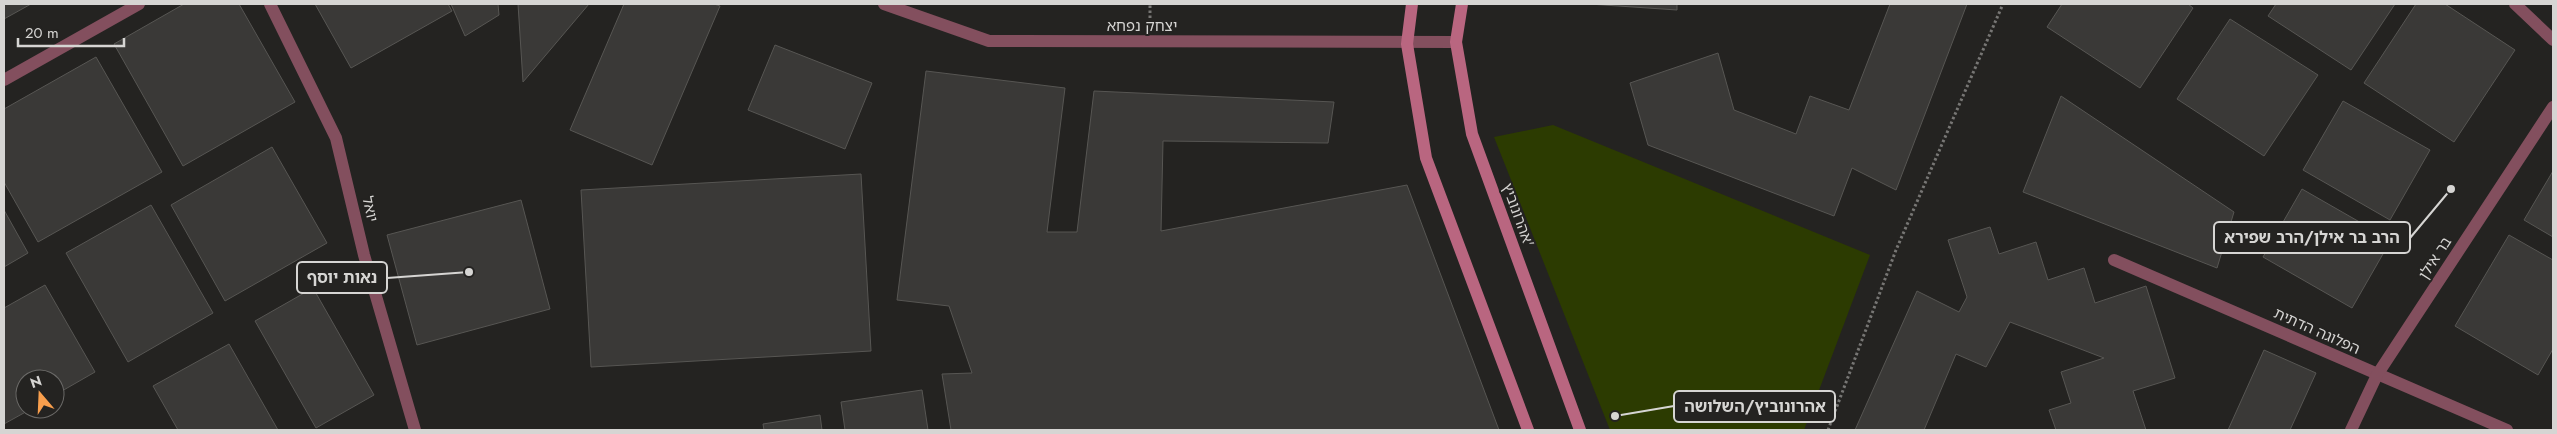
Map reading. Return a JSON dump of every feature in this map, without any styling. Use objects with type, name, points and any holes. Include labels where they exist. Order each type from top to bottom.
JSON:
[{"type":"street","points":[[4,80],[139,4]]},
{"type":"street","name":"יואל","points":[[270,4],[336,138],[364,255],[415,430]]},
{"type":"street","name":"יצחק נפחא","points":[[884,4],[989,40],[1407,44],[1456,42]]},
{"type":"street","points":[[1412,4],[1407,44],[1426,158],[1528,430]]},
{"type":"street","name":"אהרונוביץ'","points":[[1462,4],[1456,42],[1472,134],[1580,430]]},
{"type":"street","points":[[2515,4],[2553,40]]},
{"type":"street","name":"בר אילן","points":[[2351,430],[2377,375],[2553,107]]},
{"type":"street","name":"הפלוגה הדתית","points":[[2114,260],[2507,430]]},
{"type":"path","points":[[1828,430],[1896,250],[2003,4]]},
{"type":"green space","points":[[1553,125],[1870,255],[1804,430],[1610,430],[1494,137]]},
{"type":"building","points":[[4,4],[31,4],[4,19]]},
{"type":"building","points":[[184,4],[239,4],[295,102],[183,166],[114,44]]},
{"type":"building","points":[[315,4],[448,4],[452,11],[351,68]]},
{"type":"building","points":[[451,4],[498,4],[499,15],[465,36]]},
{"type":"building","points":[[518,4],[589,4],[523,82]]},
{"type":"building","points":[[624,4],[714,4],[720,6],[652,165],[570,130]]},
{"type":"building","points":[[1589,4],[1677,4],[1677,10]]},
{"type":"building","points":[[1890,4],[1967,4],[1896,190],[1852,168],[1834,216],[1648,145],[1630,83],[1718,53],[1734,110],[1796,134],[1810,96],[1849,110]]},
{"type":"building","points":[[2062,4],[2188,4],[2193,8],[2140,88],[2047,27]]},
{"type":"building","points":[[2276,4],[2395,4],[2351,70],[2268,16]]},
{"type":"building","points":[[2416,4],[2445,4],[2515,50],[2454,142],[2364,83]]},
{"type":"building","points":[[2230,19],[2318,75],[2264,156],[2177,99]]},
{"type":"building","points":[[775,45],[872,83],[845,149],[748,110]]},
{"type":"building","points":[[96,57],[162,172],[38,242],[4,182],[4,109]]},
{"type":"building","points":[[926,71],[1065,88],[1047,232],[1077,232],[1094,91],[1334,102],[1328,143],[1163,141],[1161,231],[1407,185],[1499,430],[951,430],[942,374],[972,373],[949,306],[897,300]]},
{"type":"building","points":[[2061,96],[2234,212],[2217,268],[2023,192]]},
{"type":"building","points":[[2343,101],[2430,150],[2390,220],[2303,170]]},
{"type":"building","points":[[272,147],[327,243],[225,301],[171,205]]},
{"type":"building","points":[[2553,171],[2553,237],[2524,220]]},
{"type":"building","points":[[861,174],[871,351],[591,367],[581,190]]},
{"type":"building","points":[[2302,189],[2391,240],[2352,308],[2263,257]]},
{"type":"building","points":[[521,200],[550,309],[417,345],[387,235]]},
{"type":"building","points":[[151,205],[213,313],[128,362],[66,253]]},
{"type":"building","points":[[4,210],[28,253],[4,267]]},
{"type":"building","points":[[1990,227],[1999,254],[2036,242],[2048,280],[2084,268],[2095,303],[2146,286],[2175,378],[2133,391],[2146,430],[2056,430],[2049,410],[2071,403],[2061,372],[2104,358],[2010,322],[1986,367],[1956,354],[1924,430],[1855,430],[1917,291],[1959,312],[1967,297],[1948,240]]},
{"type":"building","points":[[2509,235],[2553,260],[2553,349],[2538,375],[2455,326]]},
{"type":"building","points":[[45,285],[95,372],[65,389],[65,369],[15,369],[15,418],[4,424],[4,308]]},
{"type":"building","points":[[313,288],[374,395],[316,428],[255,321]]},
{"type":"building","points":[[229,344],[278,430],[178,430],[153,386]]},
{"type":"building","points":[[2264,350],[2316,373],[2290,430],[2228,430]]},
{"type":"building","points":[[922,390],[928,430],[845,430],[841,402]]},
{"type":"building","points":[[820,415],[822,430],[764,430],[763,424]]},
{"type":"place","name":"הרב בר אילן/הרב שפירא","points":[[2451,189]]},
{"type":"place","name":"נאות יוסף","points":[[469,272]]},
{"type":"place","name":"אהרונוביץ/השלושה","points":[[1615,416]]}]
